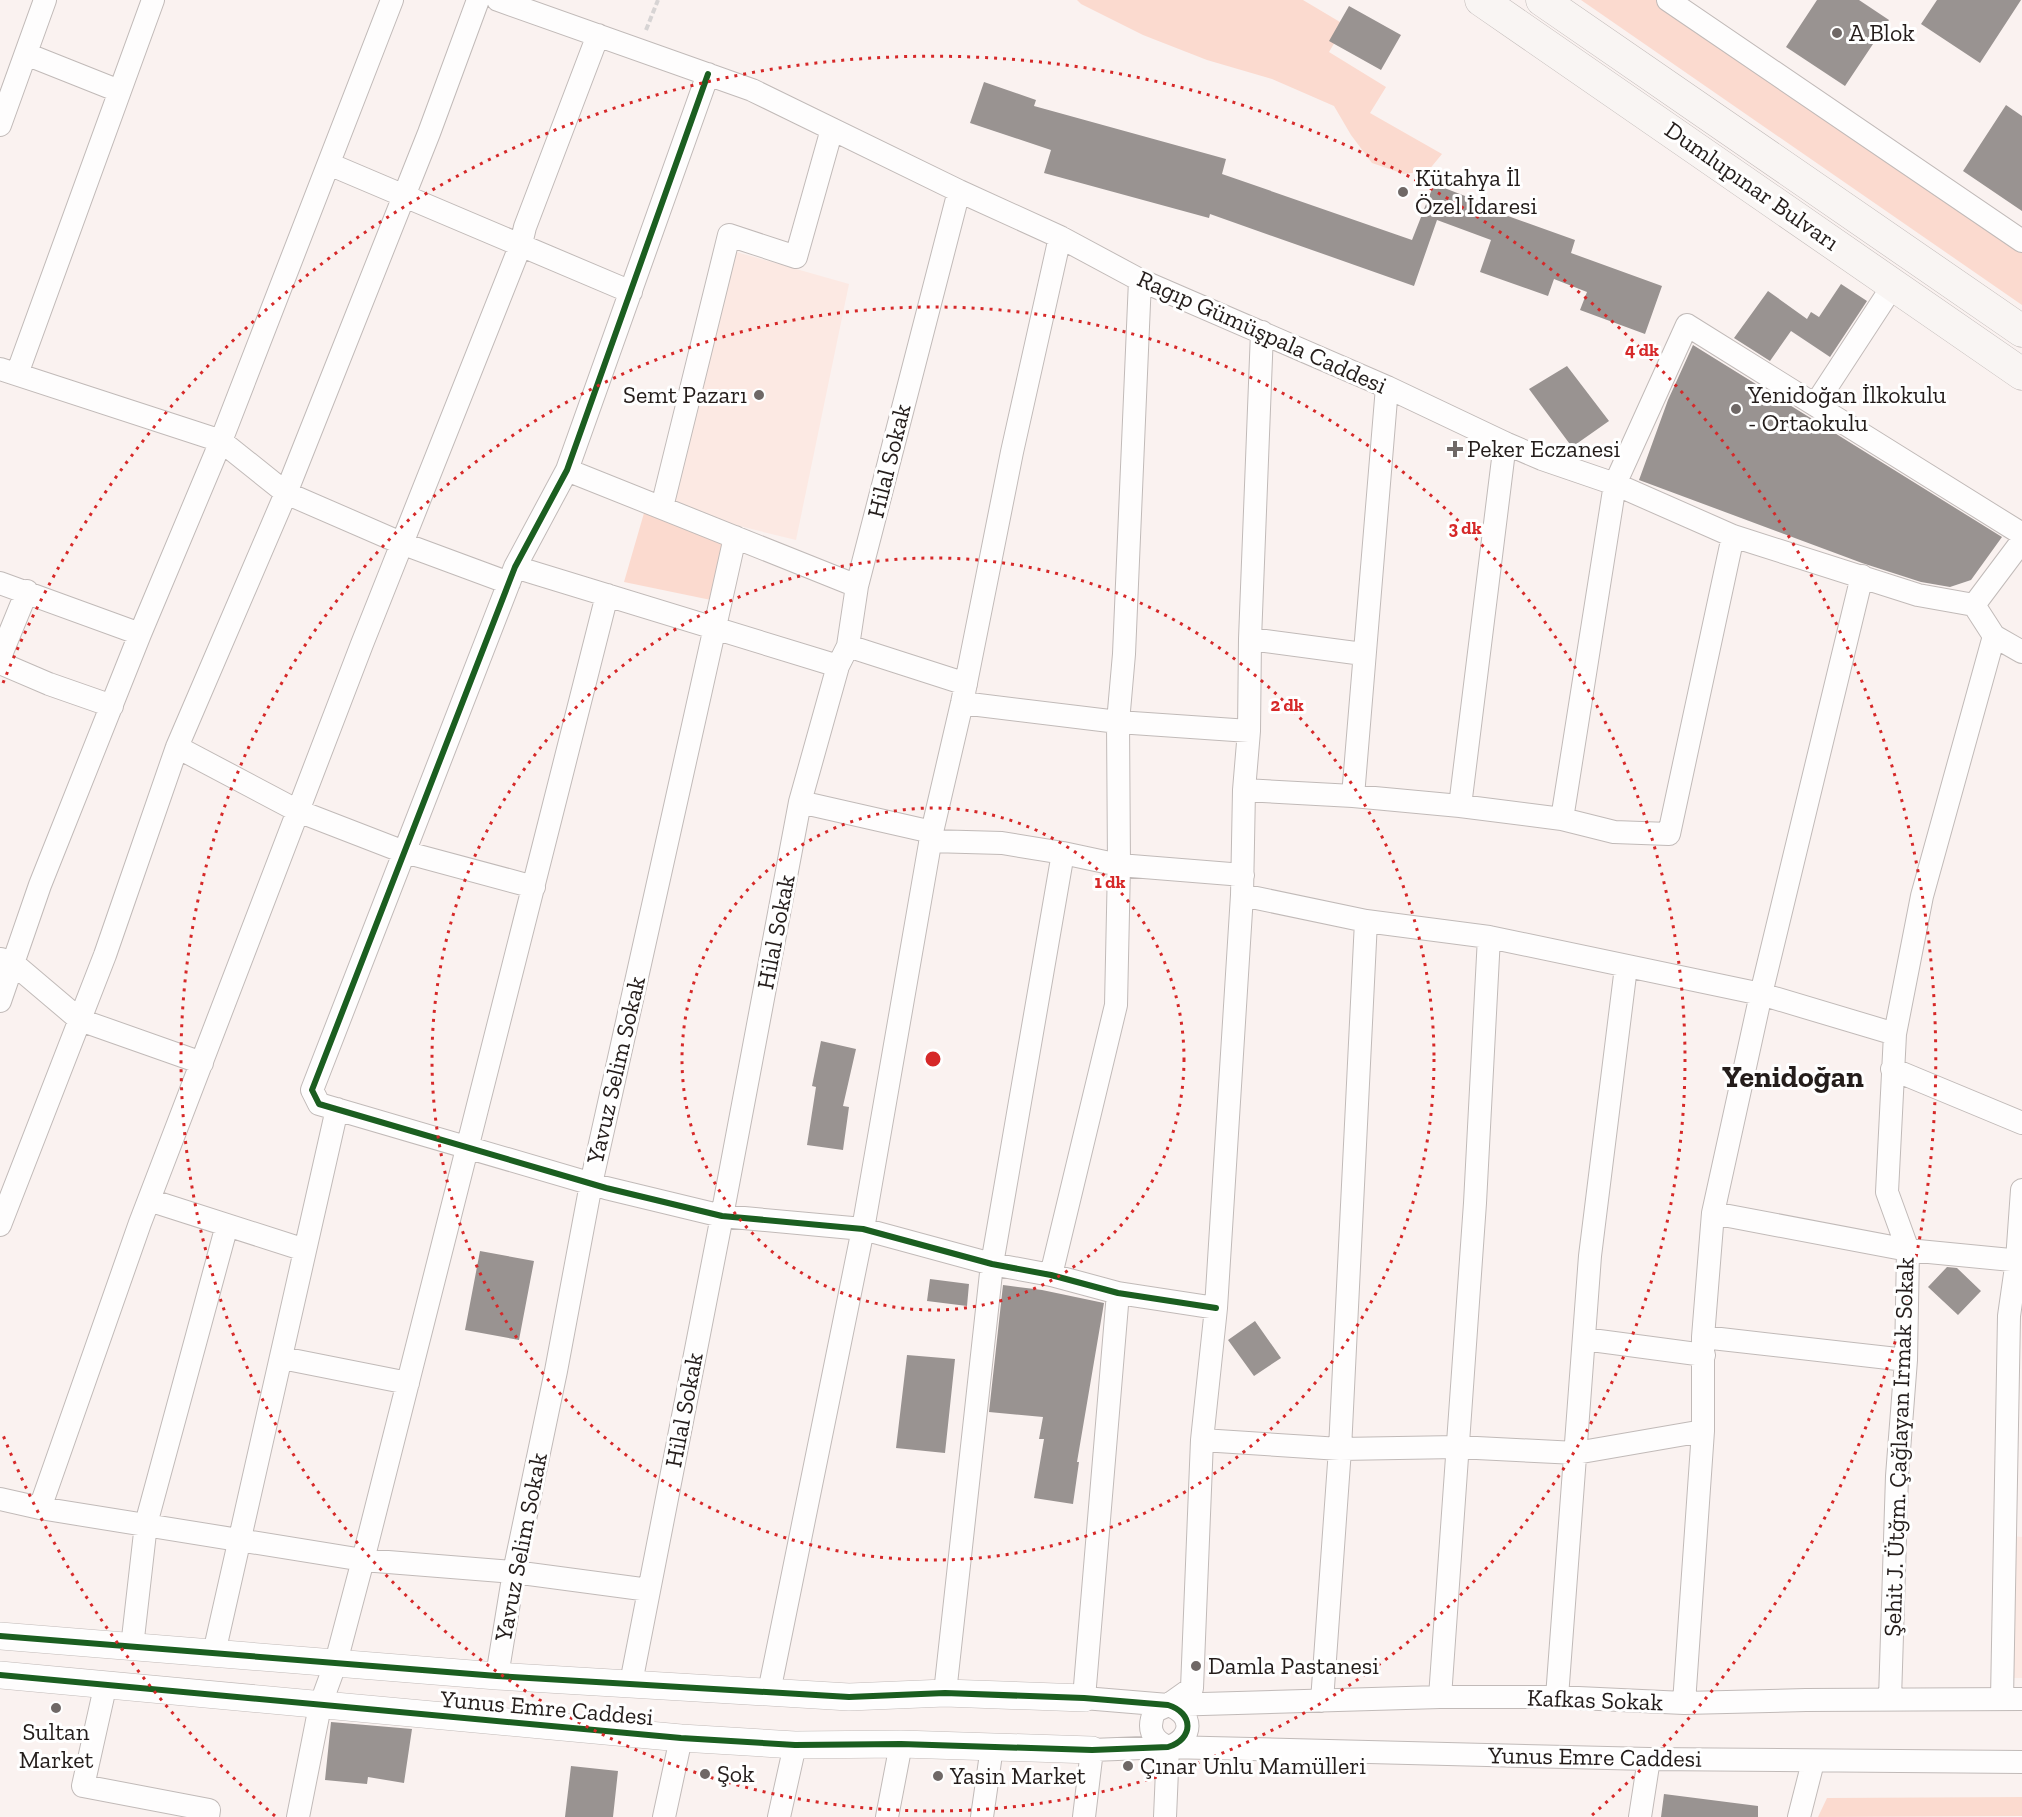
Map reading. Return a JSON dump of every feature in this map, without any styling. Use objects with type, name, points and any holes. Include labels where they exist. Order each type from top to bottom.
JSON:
[{"type":"main road","name":"Dumlupınar Bulvarı","points":[[1481,0],[2022,374]]},
{"type":"main road","name":"Dumlupınar Bulvarı","points":[[1542,0],[2022,331]]},
{"type":"street","points":[[0,125],[45,0]]},
{"type":"street","points":[[153,0],[9,372],[221,441],[286,493],[401,543],[512,575],[607,595],[716,629],[843,656],[964,693],[1118,722],[1249,731]]},
{"type":"street","points":[[0,1001],[7,961],[40,885],[140,633],[221,441],[392,0]]},
{"type":"street","points":[[0,1226],[105,955],[177,747],[286,493],[404,196],[478,0]]},
{"type":"street","name":"Ragıp Gümüşpala Caddesi","points":[[498,0],[752,90],[959,191],[1060,237],[1140,280],[1387,387],[1542,459],[1615,484],[1733,536],[1918,595],[1974,605]]},
{"type":"street","points":[[1668,0],[2022,241]]},
{"type":"street","points":[[39,1508],[149,1200],[401,543],[521,244],[525,227],[598,35]]},
{"type":"street","points":[[26,54],[119,91]]},
{"type":"street","points":[[708,74],[567,470],[512,575],[312,1090],[320,1104],[591,1184],[722,1216],[863,1229],[992,1264],[1051,1275],[1118,1293],[1216,1308]]},
{"type":"street","points":[[662,507],[729,236],[796,257],[832,129]]},
{"type":"street","points":[[329,164],[631,292]]},
{"type":"street","name":"Hilal Sokak","points":[[631,1683],[800,802],[843,656],[857,585],[959,191]]},
{"type":"street","points":[[770,1692],[863,1229],[931,836],[964,693],[1012,452],[1060,237]]},
{"type":"street","points":[[1051,1275],[1116,1005],[1119,865],[1118,722],[1124,654],[1140,280]]},
{"type":"street","points":[[1815,405],[1894,284]]},
{"type":"street","points":[[1562,819],[1615,484],[1687,325],[1815,405],[2021,542],[1974,605],[1994,636],[2022,652]]},
{"type":"street","points":[[1165,1817],[1168,1747],[1157,1741],[1150,1730],[1155,1711],[1192,1688],[1202,1440],[1216,1308],[1242,885],[1262,332]]},
{"type":"street","points":[[1353,796],[1387,387]]},
{"type":"street","points":[[1460,806],[1505,443]]},
{"type":"street","points":[[567,470],[857,585]]},
{"type":"street","points":[[1244,790],[1353,796],[1460,806],[1562,819],[1614,832],[1669,834],[1733,536]]},
{"type":"street","name":"Yavuz Selim Sokak","points":[[497,1676],[514,1572],[556,1371],[591,1184],[735,537]]},
{"type":"street","points":[[1684,1703],[1703,1431],[1704,1346],[1713,1213],[1761,994],[1862,576]]},
{"type":"street","points":[[0,583],[140,633]]},
{"type":"street","points":[[0,657],[27,591]]},
{"type":"street","points":[[298,1817],[320,1706],[336,1662],[363,1560],[607,595]]},
{"type":"street","name":"Şehit J. Ütğm. Çağlayan Irmak Sokak","points":[[1890,1699],[1897,1476],[1906,1360],[1908,1250],[1887,1192],[1895,1034],[1922,896],[1994,636]]},
{"type":"street","points":[[1250,639],[1364,654]]},
{"type":"street","points":[[0,663],[49,684],[112,706]]},
{"type":"street","points":[[177,747],[298,811],[404,852],[534,887]]},
{"type":"street","points":[[800,802],[931,836],[1002,843],[1242,885],[1366,921],[1489,937],[1761,994],[1895,1034]]},
{"type":"street","points":[[945,1693],[992,1264],[1063,853]]},
{"type":"street","points":[[1322,1701],[1340,1449],[1366,921]]},
{"type":"street","points":[[1440,1697],[1475,1191],[1489,937]]},
{"type":"street","points":[[7,961],[80,1020],[202,1063]]},
{"type":"street","points":[[1557,1697],[1590,1256],[1626,967]]},
{"type":"street","points":[[1892,1069],[2022,1123]]},
{"type":"street","points":[[214,1653],[337,1109]]},
{"type":"street","points":[[2012,1699],[2013,1523],[2009,1316],[2019,1261],[2022,1190]]},
{"type":"street","points":[[149,1200],[305,1250]]},
{"type":"street","points":[[1713,1213],[1908,1250],[2019,1261]]},
{"type":"street","points":[[132,1647],[146,1524],[227,1225]]},
{"type":"street","points":[[0,1636],[497,1676],[849,1697],[945,1693],[1084,1698],[1118,1293]]},
{"type":"street","points":[[1584,1339],[1906,1360]]},
{"type":"street","points":[[282,1358],[408,1383]]},
{"type":"street","points":[[1202,1440],[1340,1449],[1457,1446],[1576,1453],[1703,1431]]},
{"type":"street","points":[[0,1499],[39,1508],[363,1560],[514,1572],[649,1590]]},
{"type":"street","name":"Yunus Emre Caddesi","points":[[0,1675],[681,1738],[795,1745],[901,1744],[1092,1750],[1168,1747],[1813,1762],[2022,1762]]},
{"type":"street","points":[[106,1683],[83,1786],[208,1809],[208,1817]]},
{"type":"street","name":"Kafkas Sokak","points":[[1084,1698],[1168,1705],[1440,1697],[1557,1697],[1684,1703],[2012,1699]]},
{"type":"street","points":[[664,1817],[681,1738]]},
{"type":"street","points":[[887,1817],[901,1744]]},
{"type":"street","points":[[779,1817],[795,1745]]},
{"type":"street","points":[[982,1817],[992,1747]]},
{"type":"street","points":[[1084,1817],[1092,1750]]},
{"type":"street","points":[[1640,1817],[1649,1759]]},
{"type":"street","points":[[1798,1817],[1813,1762]]},
{"type":"path","points":[[638,49],[658,0]]},
{"type":"shaded area","points":[[1077,0],[1303,0],[1345,25],[1329,52],[1386,87],[1370,113],[1442,154],[1428,171],[1404,174],[1372,163],[1351,135],[1334,106],[1272,79],[1207,60],[1143,35]]},
{"type":"shaded area","points":[[1581,0],[1659,0],[2022,243],[2022,305]]},
{"type":"shaded area","name":"Semt Pazarı","points":[[733,251],[849,284],[796,540],[662,507]]},
{"type":"shaded area","points":[[644,513],[723,541],[711,600],[624,582]]},
{"type":"shaded area","points":[[2012,1536],[2022,1537],[2022,1678],[2012,1678]]},
{"type":"shaded area","points":[[2022,1797],[2022,1816],[1818,1817],[1827,1798]]},
{"type":"building","name":"A Blok","points":[[1817,0],[1859,0],[1889,20],[1845,86],[1786,47]]},
{"type":"building","points":[[1937,0],[2021,0],[1980,63],[1921,24]]},
{"type":"building","points":[[1349,6],[1401,35],[1381,70],[1329,41]]},
{"type":"building","points":[[984,82],[1036,100],[1034,106],[1226,159],[1222,174],[1412,240],[1434,184],[1478,201],[1477,205],[1575,240],[1571,253],[1662,286],[1645,334],[1580,310],[1587,292],[1554,279],[1548,296],[1480,272],[1491,240],[1437,220],[1414,286],[1210,214],[1209,218],[1044,173],[1051,150],[970,123]]},
{"type":"building","points":[[2006,105],[2022,116],[2022,211],[1963,171]]},
{"type":"building","points":[[1841,284],[1867,301],[1830,357],[1791,331],[1770,361],[1734,338],[1768,291],[1807,319],[1811,312],[1819,317]]},
{"type":"building","name":"Yenidoğan İlkokulu - Ortaokulu","points":[[1693,345],[2002,537],[1971,580],[1950,587],[1921,582],[1862,563],[1639,480],[1668,400]]},
{"type":"building","points":[[1567,366],[1609,421],[1572,447],[1529,389]]},
{"type":"building","points":[[821,1041],[856,1049],[843,1106],[849,1107],[843,1150],[807,1145],[816,1087],[812,1086]]},
{"type":"building","points":[[480,1251],[534,1261],[519,1340],[465,1330]]},
{"type":"building","points":[[1947,1267],[1957,1268],[1981,1291],[1958,1315],[1928,1287]]},
{"type":"building","points":[[930,1279],[969,1284],[967,1306],[927,1301]]},
{"type":"building","points":[[1003,1285],[1042,1290],[1104,1303],[1077,1462],[1079,1462],[1073,1504],[1034,1498],[1044,1439],[1039,1439],[1043,1417],[989,1412]]},
{"type":"building","points":[[1255,1321],[1281,1358],[1254,1376],[1228,1340]]},
{"type":"building","points":[[907,1355],[955,1359],[945,1453],[896,1448]]},
{"type":"building","points":[[331,1722],[412,1729],[404,1783],[368,1777],[367,1784],[325,1780]]},
{"type":"building","points":[[571,1766],[618,1771],[613,1817],[565,1817]]},
{"type":"building","points":[[1664,1794],[1758,1806],[1758,1817],[1661,1817]]},
{"type":"cycle path","points":[[708,74],[567,470],[515,567],[312,1090],[319,1104],[606,1188],[722,1216],[863,1229],[992,1264],[1051,1275],[1118,1293],[1216,1308]]},
{"type":"cycle path","points":[[0,1636],[497,1676],[849,1697],[945,1693],[1084,1698],[1168,1705],[1183,1714],[1188,1726],[1183,1738],[1168,1747],[1092,1750],[901,1744],[795,1745],[681,1738],[0,1675]]},
{"type":"place","name":"A Blok","points":[[1837,33]]},
{"type":"place","name":"Kütahya İl Özel İdaresi","points":[[1403,192]]},
{"type":"place","name":"Semt Pazarı","points":[[759,395]]},
{"type":"place","name":"Yenidoğan İlkokulu - Ortaokulu","points":[[1736,409]]},
{"type":"place","name":"Peker Eczanesi","points":[[1455,449]]},
{"type":"place","name":"Damla Pastanesi","points":[[1196,1666]]},
{"type":"place","name":"Sultan Market","points":[[56,1708]]},
{"type":"place","name":"Çınar Unlu Mamülleri","points":[[1128,1766]]},
{"type":"place","name":"Şok","points":[[705,1774]]},
{"type":"place","name":"Yasin Market","points":[[938,1776]]},
{"type":"district","name":"Yenidoğan","points":[[1793,1077]]}]
